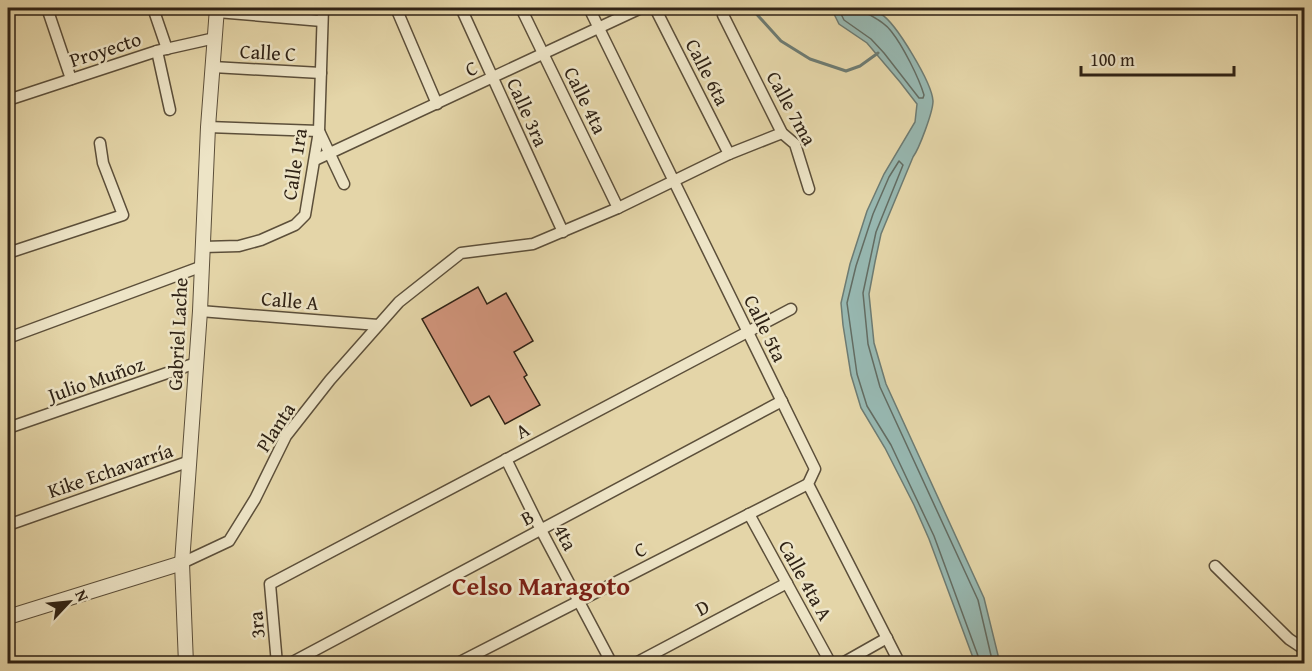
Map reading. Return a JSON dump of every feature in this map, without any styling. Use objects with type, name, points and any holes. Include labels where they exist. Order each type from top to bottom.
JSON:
[{"type":"street","points":[[47,8],[71,79]]},
{"type":"street","points":[[153,8],[162,50],[170,110]]},
{"type":"street","name":"Calle 1ra","points":[[202,247],[239,246],[261,240],[295,225],[305,215],[319,131],[323,8]]},
{"type":"street","points":[[396,8],[437,104]]},
{"type":"street","name":"Calle 3ra","points":[[461,8],[563,232]]},
{"type":"street","name":"Calle 4ta","points":[[521,8],[618,208]]},
{"type":"street","name":"Calle 5ta","points":[[589,8],[815,469],[808,484],[900,663]]},
{"type":"street","name":"C","points":[[315,160],[641,8]]},
{"type":"street","name":"Calle 6ta","points":[[655,8],[729,154]]},
{"type":"street","points":[[217,10],[322,21]]},
{"type":"street","name":"Gabriel Lache","points":[[186,663],[182,563],[200,311],[200,267],[217,10]]},
{"type":"street","name":"Calle 7ma","points":[[723,15],[782,133],[795,144],[809,189]]},
{"type":"street","name":"Proyecto","points":[[8,100],[162,50],[214,38]]},
{"type":"street","name":"Calle C","points":[[213,67],[321,73]]},
{"type":"street","points":[[208,127],[319,131],[344,184]]},
{"type":"street","points":[[563,232],[729,154],[782,133]]},
{"type":"street","points":[[8,253],[123,215],[103,163],[100,142]]},
{"type":"street","name":"Planta","points":[[182,563],[229,541],[255,499],[286,436],[399,302],[461,253],[533,244],[563,232]]},
{"type":"street","points":[[8,338],[200,267]]},
{"type":"street","name":"A","points":[[270,584],[791,309]]},
{"type":"street","name":"Calle A","points":[[200,311],[378,325]]},
{"type":"street","name":"Julio Muñoz","points":[[8,428],[196,363]]},
{"type":"street","name":"B","points":[[289,663],[782,401]]},
{"type":"street","name":"4ta","points":[[507,459],[541,530],[612,663]]},
{"type":"street","name":"Kike Echavarría","points":[[8,525],[190,461]]},
{"type":"street","name":"C","points":[[456,663],[808,484]]},
{"type":"street","name":"Calle 4ta A","points":[[749,514],[831,663]]},
{"type":"street","points":[[8,617],[182,563]]},
{"type":"street","points":[[1215,566],[1289,639],[1305,649]]},
{"type":"street","name":"D","points":[[634,663],[787,583]]},
{"type":"street","name":"3ra","points":[[270,584],[277,663]]},
{"type":"street","points":[[841,663],[887,638]]},
{"type":"water","points":[[831,8],[863,8],[881,14],[904,41],[931,92],[933,101],[925,130],[881,234],[869,294],[874,343],[886,384],[984,598],[998,663],[975,663],[929,539],[885,448],[861,408],[851,375],[841,303],[850,264],[867,211],[884,174],[915,122],[917,104],[867,43],[839,24]]},
{"type":"building","points":[[478,287],[487,304],[506,293],[533,341],[514,352],[527,375],[524,377],[540,405],[505,424],[489,396],[471,406],[422,319]]},
{"type":"waterway","points":[[751,8],[781,41],[810,59],[846,71],[860,66],[878,53]]},
{"type":"district","name":"Celso Maragoto","points":[[541,585]]}]
